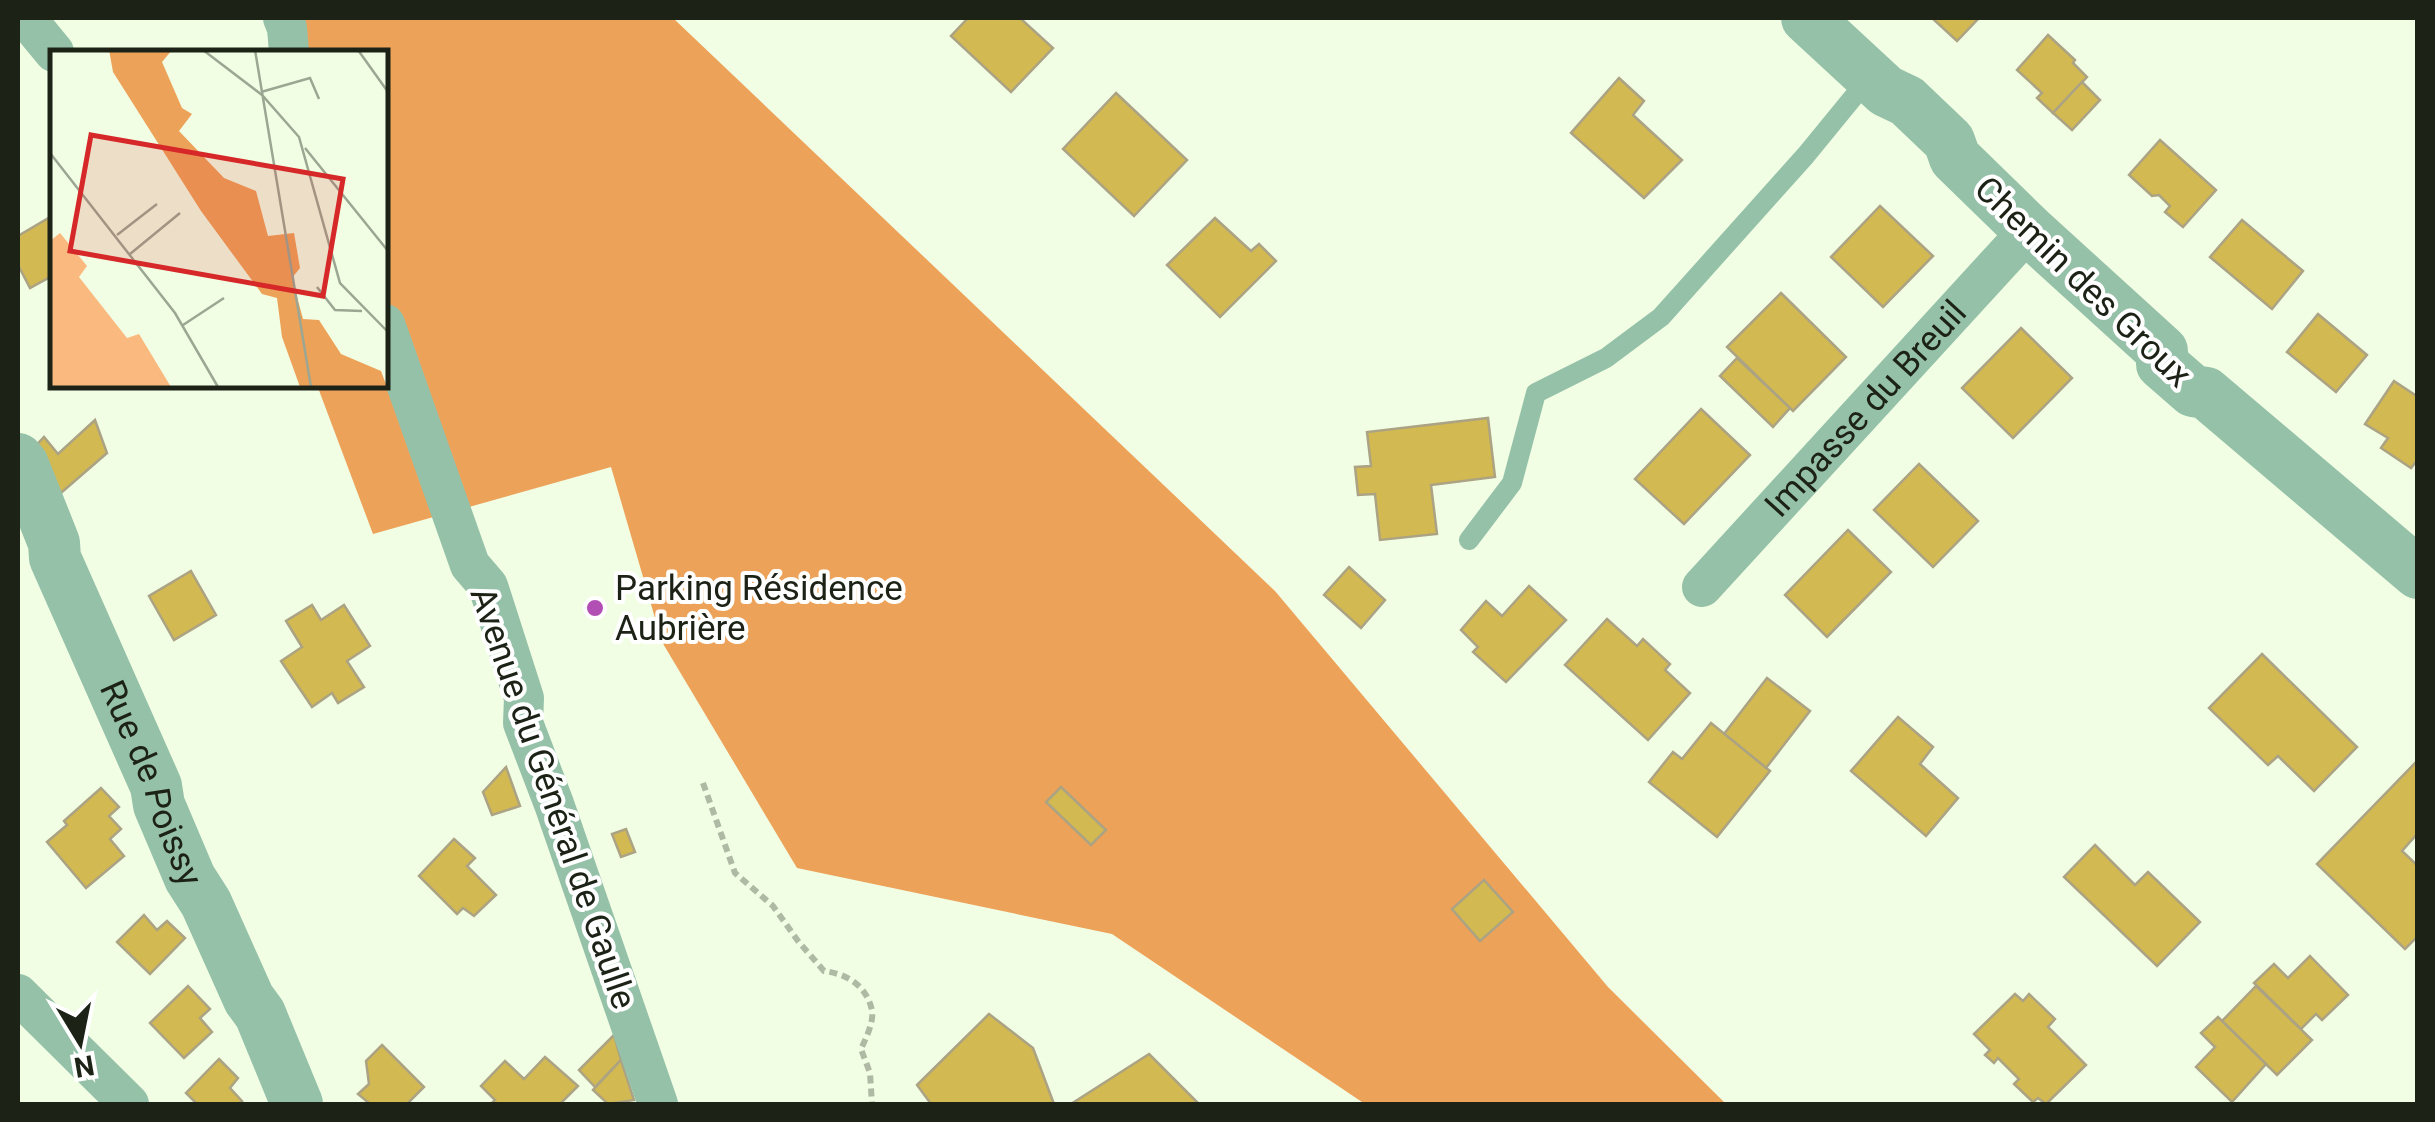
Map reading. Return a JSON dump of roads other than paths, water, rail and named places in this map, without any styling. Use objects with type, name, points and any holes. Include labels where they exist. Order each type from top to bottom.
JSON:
[{"type":"street","points":[[26,18],[52,50]]},
{"type":"street","points":[[283,18],[289,50]]},
{"type":"street","name":"Chemin des Groux","points":[[1808,18],[1886,92],[1907,101],[1948,140],[1955,158],[2162,351],[2162,364],[2193,391],[2206,393],[2418,573]]},
{"type":"street","name":"Impasse du Breuil","points":[[1702,587],[2029,230]]},
{"type":"street","name":"Avenue du Général de Gaulle","points":[[388,333],[470,565],[488,586],[524,698],[523,723],[658,1104]]},
{"type":"street","name":"Rue de Poissy","points":[[18,459],[54,543],[56,558],[156,786],[159,805],[190,878],[260,1014],[298,1104]]},
{"type":"street","points":[[18,994],[129,1104]]},
{"type":"lane","points":[[1469,540],[1512,483],[1536,393],[1606,358],[1661,317],[1806,155],[1870,76]]},
{"type":"place","name":"Parking Résidence Aubrière","points":[[595,608]]}]
